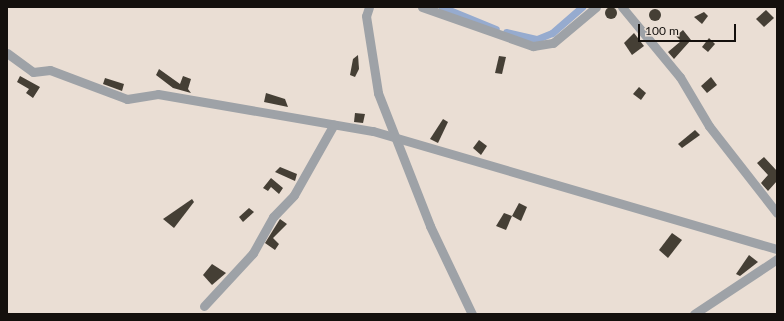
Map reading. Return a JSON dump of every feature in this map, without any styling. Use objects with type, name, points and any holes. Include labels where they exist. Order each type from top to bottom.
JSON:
[{"type":"street","points":[[369,7],[366,16],[378,93],[430,226],[472,314]]},
{"type":"street","points":[[422,7],[533,46],[553,43],[596,7]]},
{"type":"street","points":[[622,7],[680,77],[709,126],[777,212]]},
{"type":"street","points":[[7,53],[33,72],[50,70],[127,99],[158,94],[334,124],[394,137],[777,249]]},
{"type":"street","points":[[204,306],[252,252],[273,217],[294,195],[334,124]]},
{"type":"street","points":[[694,314],[777,259]]},
{"type":"building","points":[[609,7],[613,7],[617,13],[613,19],[609,19],[605,15],[605,11]]},
{"type":"building","points":[[653,9],[657,9],[661,15],[657,21],[653,21],[649,17],[649,13]]},
{"type":"building","points":[[766,10],[774,18],[764,27],[756,19]]},
{"type":"building","points":[[704,12],[708,16],[702,24],[694,17]]},
{"type":"building","points":[[683,30],[691,40],[674,59],[668,52],[681,41],[676,36]]},
{"type":"building","points":[[634,33],[644,46],[632,55],[624,43]]},
{"type":"building","points":[[709,38],[715,44],[708,52],[702,47]]},
{"type":"building","points":[[358,55],[359,69],[355,77],[350,75],[353,59]]},
{"type":"building","points":[[499,56],[506,57],[502,74],[495,73]]},
{"type":"building","points":[[159,69],[180,84],[183,76],[191,79],[188,89],[191,93],[173,88],[156,75]]},
{"type":"building","points":[[20,76],[40,87],[33,98],[26,93],[29,89],[17,82]]},
{"type":"building","points":[[711,77],[717,85],[707,93],[701,86]]},
{"type":"building","points":[[105,78],[124,84],[122,91],[103,84]]},
{"type":"building","points":[[639,87],[646,93],[641,100],[633,94]]},
{"type":"building","points":[[266,93],[285,99],[288,107],[264,102]]},
{"type":"building","points":[[355,113],[365,114],[363,123],[354,122]]},
{"type":"building","points":[[443,119],[448,122],[438,143],[430,139]]},
{"type":"building","points":[[695,130],[700,135],[682,148],[678,144]]},
{"type":"building","points":[[479,140],[487,146],[481,155],[473,148]]},
{"type":"building","points":[[764,157],[777,171],[777,181],[768,191],[761,183],[768,175],[757,163]]},
{"type":"building","points":[[280,167],[297,174],[295,181],[275,172]]},
{"type":"building","points":[[271,178],[283,188],[279,194],[271,187],[268,191],[263,188]]},
{"type":"building","points":[[192,199],[194,202],[174,228],[163,219]]},
{"type":"building","points":[[519,203],[527,207],[521,221],[512,216]]},
{"type":"building","points":[[249,208],[254,212],[243,222],[239,217]]},
{"type":"building","points":[[504,213],[512,216],[506,230],[496,226]]},
{"type":"building","points":[[280,219],[287,224],[273,238],[279,244],[275,250],[265,243]]},
{"type":"building","points":[[672,233],[682,240],[668,258],[659,250]]},
{"type":"building","points":[[749,255],[758,262],[740,276],[736,274]]},
{"type":"building","points":[[212,264],[226,273],[212,285],[203,275]]},
{"type":"waterway","points":[[442,7],[496,29]]},
{"type":"waterway","points":[[506,32],[537,39],[552,33],[582,7]]}]
